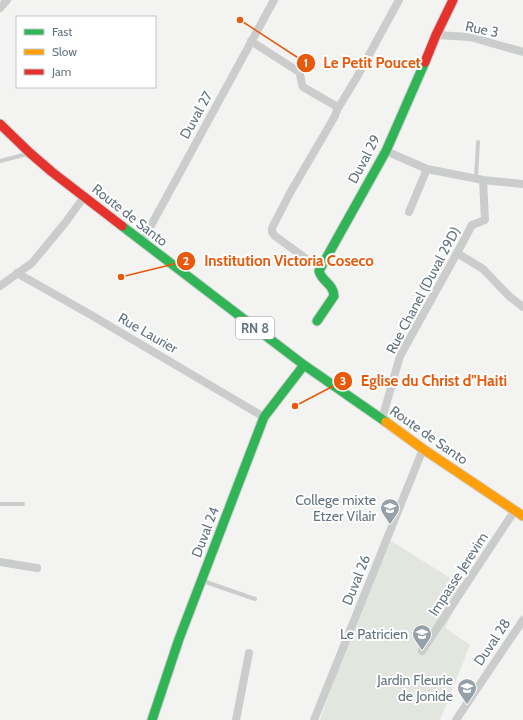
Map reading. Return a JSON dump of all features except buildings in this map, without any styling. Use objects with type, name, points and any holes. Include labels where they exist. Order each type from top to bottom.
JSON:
[{"type":"street","points":[[0,8],[7,0]]},
{"type":"street","name":"Duval 27","points":[[142,242],[274,0]]},
{"type":"street","points":[[306,258],[275,236],[272,232],[272,228],[290,193],[335,116],[399,0]]},
{"type":"street","name":"Duval 29","points":[[317,321],[334,296],[333,287],[320,276],[319,271],[386,151],[436,35],[453,0]]},
{"type":"street","name":"Rue 3","points":[[436,35],[470,37],[523,52]]},
{"type":"street","points":[[251,42],[299,72],[303,87],[336,106],[337,110]]},
{"type":"street","name":"Route de Santo","points":[[0,124],[52,172],[304,365],[423,449],[519,513]]},
{"type":"street","points":[[386,151],[426,169],[479,179],[523,184]]},
{"type":"street","points":[[408,212],[426,169]]},
{"type":"street","name":"Rue Chanel (Duval 29D)","points":[[382,419],[400,356],[472,226],[485,220],[479,179]]},
{"type":"street","points":[[0,286],[32,263],[84,197]]},
{"type":"street","points":[[457,253],[483,269],[509,296],[523,307]]},
{"type":"street","name":"Rue Laurier","points":[[18,273],[264,417]]},
{"type":"street","name":"Duval 24","points":[[152,720],[179,639],[264,417],[304,365]]},
{"type":"street","name":"Duval 26","points":[[314,720],[423,449]]},
{"type":"street","name":"Impasse Jerevim","points":[[422,651],[519,513]]},
{"type":"street","points":[[0,562],[37,568]]},
{"type":"street","name":"Duval 28","points":[[456,720],[523,620]]},
{"type":"street","points":[[236,720],[249,652]]},
{"type":"lane","points":[[478,142],[479,179]]},
{"type":"lane","points":[[0,161],[30,153]]},
{"type":"lane","points":[[0,504],[23,504]]},
{"type":"lane","points":[[202,580],[255,599]]},
{"type":"shaded area","points":[[385,537],[466,588],[445,628],[470,645],[440,720],[320,720]]},
{"type":"traffic: fast","points":[[317,321],[334,296],[332,288],[322,278],[319,271],[386,151],[425,62]]},
{"type":"traffic: fast","points":[[122,226],[304,365],[386,422]]},
{"type":"traffic: fast","points":[[152,720],[179,639],[264,417],[304,365]]},
{"type":"traffic: slow","points":[[386,422],[423,449],[523,516]]},
{"type":"traffic: jam","points":[[425,62],[453,0]]},
{"type":"traffic: jam","points":[[0,124],[52,172],[122,226]]},
{"type":"place","name":"Le Petit Poucet","points":[[240,20]]},
{"type":"place","name":"Institution Victoria Coseco","points":[[121,277]]},
{"type":"place","name":"Eglise du Christ d\"Haiti","points":[[295,406]]},
{"type":"place","name":"College mixte Etzer Vilair","points":[[390,525]]},
{"type":"place","name":"Le Patricien","points":[[422,651]]},
{"type":"place","name":"Jardin Fleurie de Jonide","points":[[467,705]]}]
